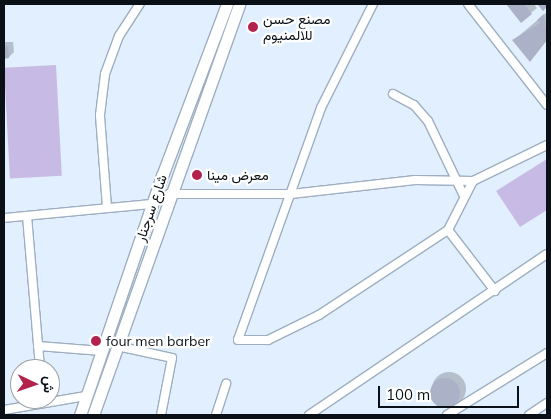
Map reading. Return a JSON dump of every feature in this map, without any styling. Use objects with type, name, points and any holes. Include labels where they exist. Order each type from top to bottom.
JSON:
[{"type":"street","points":[[106,207],[100,115],[104,74],[119,36],[140,4]]},
{"type":"street","points":[[373,4],[321,108],[238,340],[268,340],[320,315],[448,230],[463,194],[473,181],[547,145]]},
{"type":"street","points":[[468,4],[547,105]]},
{"type":"street","name":"شارع سرجنار","points":[[93,415],[233,5]]},
{"type":"street","name":"شارع سرجنار","points":[[80,415],[152,204],[233,5]]},
{"type":"street","points":[[393,94],[420,111],[463,194]]},
{"type":"street","points":[[169,194],[291,194],[366,184],[473,181]]},
{"type":"street","points":[[4,218],[152,204]]},
{"type":"street","points":[[27,216],[39,359]]},
{"type":"street","points":[[448,230],[494,291]]},
{"type":"street","points":[[309,415],[547,254]]},
{"type":"street","points":[[38,346],[102,351]]},
{"type":"street","points":[[117,346],[172,358],[161,415]]},
{"type":"street","points":[[447,415],[547,353]]},
{"type":"street","points":[[216,415],[226,384]]},
{"type":"street","points":[[60,398],[86,396]]},
{"type":"street","points":[[529,415],[547,403]]},
{"type":"shaded area","points":[[56,65],[62,176],[10,179],[4,68]]},
{"type":"shaded area","points":[[547,159],[547,210],[520,227],[496,191]]},
{"type":"building","points":[[506,4],[524,4],[532,14],[521,23]]},
{"type":"building","points":[[537,4],[547,4],[547,7],[543,11]]},
{"type":"building","points":[[544,14],[547,40],[530,62],[512,40],[540,23],[537,20]]},
{"type":"building","points":[[8,46],[9,58],[4,59],[4,47]]},
{"type":"building","points":[[445,378],[456,382],[460,393],[456,404],[445,408],[434,404],[430,393],[434,382]]},
{"type":"place","name":"مصنع حسن للالمنيوم","points":[[253,27]]},
{"type":"place","name":"معرض مينا","points":[[197,175]]},
{"type":"place","name":"four men barber","points":[[96,341]]}]
